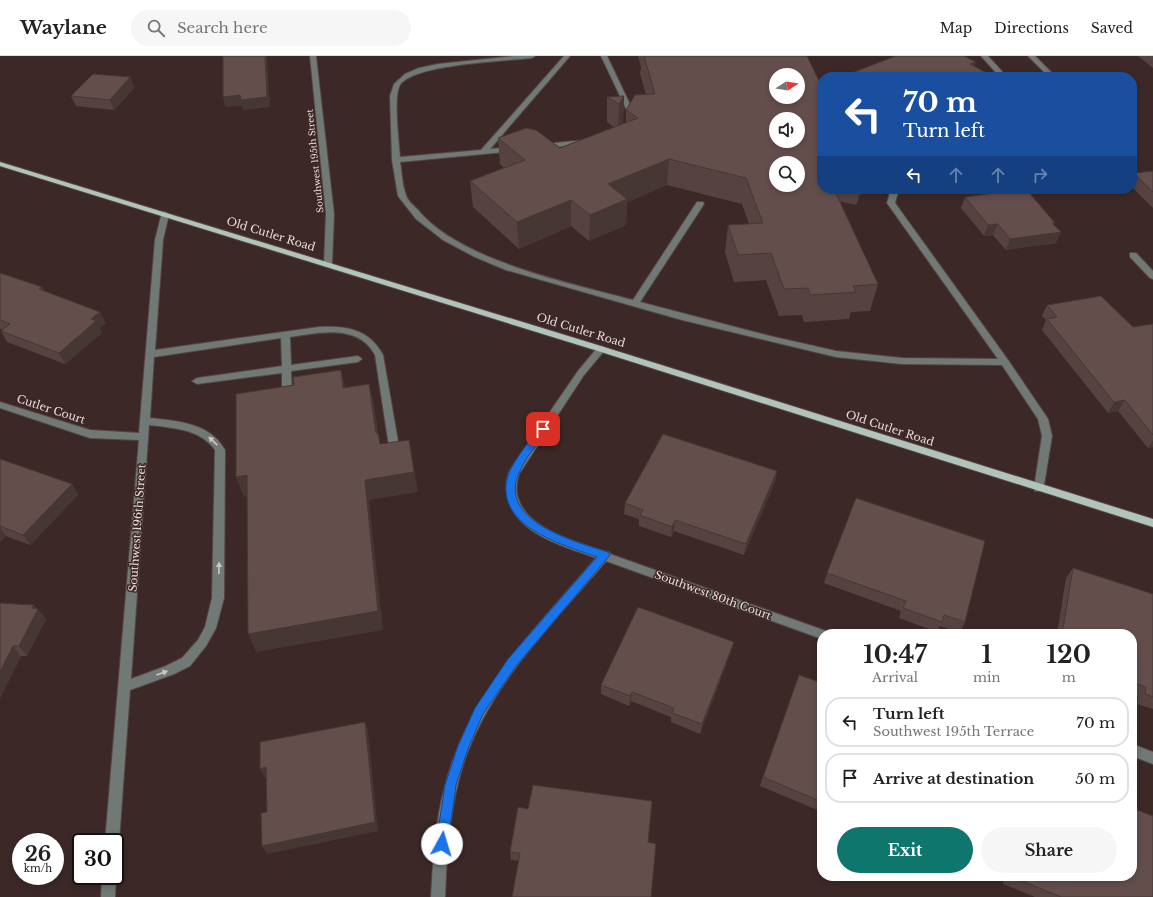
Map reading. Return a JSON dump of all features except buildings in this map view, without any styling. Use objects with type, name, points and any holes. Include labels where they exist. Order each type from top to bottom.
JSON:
[{"type":"main road","name":"Old Cutler Road","points":[[0,164],[601,349],[1153,523]]},
{"type":"street","name":"Southwest 195th Street","points":[[313,56],[330,214],[328,264]]},
{"type":"street","points":[[532,56],[438,66],[419,70],[407,75],[397,84],[393,96],[396,160],[402,196],[419,217],[446,238],[478,255],[509,268],[635,304],[770,339],[836,354],[902,361],[1005,362]]},
{"type":"street","points":[[483,152],[567,56]]},
{"type":"street","points":[[604,56],[632,115],[624,127]]},
{"type":"street","points":[[984,56],[999,72]]},
{"type":"street","points":[[1031,56],[1049,72]]},
{"type":"street","points":[[538,147],[593,141]]},
{"type":"street","points":[[396,160],[522,148]]},
{"type":"street","points":[[894,194],[891,203],[1005,362],[1043,419],[1047,436],[1039,488]]},
{"type":"street","points":[[635,304],[700,204]]},
{"type":"street","name":"Southwest 196th Street","points":[[113,833],[159,240],[165,214]]},
{"type":"street","points":[[1133,255],[1153,276]]},
{"type":"street","points":[[150,354],[319,330],[340,330],[364,337],[374,345],[380,358],[395,453]]},
{"type":"street","points":[[284,334],[287,394]]},
{"type":"street","name":"Southwest 80th Court","points":[[601,349],[581,373],[514,473],[511,491],[514,502],[520,514],[539,531],[561,541],[605,555],[817,632]]},
{"type":"street","points":[[197,381],[358,359]]},
{"type":"street","name":"Cutler Court","points":[[0,405],[90,434],[144,437]]},
{"type":"street","points":[[125,686],[170,670],[186,662],[207,634],[216,609],[218,598],[220,450],[212,439],[199,431],[172,424],[145,421]]},
{"type":"street","points":[[438,897],[446,812],[451,785],[458,760],[474,721],[486,699],[512,662],[605,555]]},
{"type":"street","points":[[1137,752],[1153,758]]},
{"type":"street","points":[[108,897],[109,885]]},
{"type":"route","points":[[442,844],[451,785],[458,760],[469,731],[479,711],[493,688],[512,662],[579,587],[605,555],[561,541],[539,531],[520,514],[514,502],[511,491],[511,483],[514,473],[543,429]]}]
